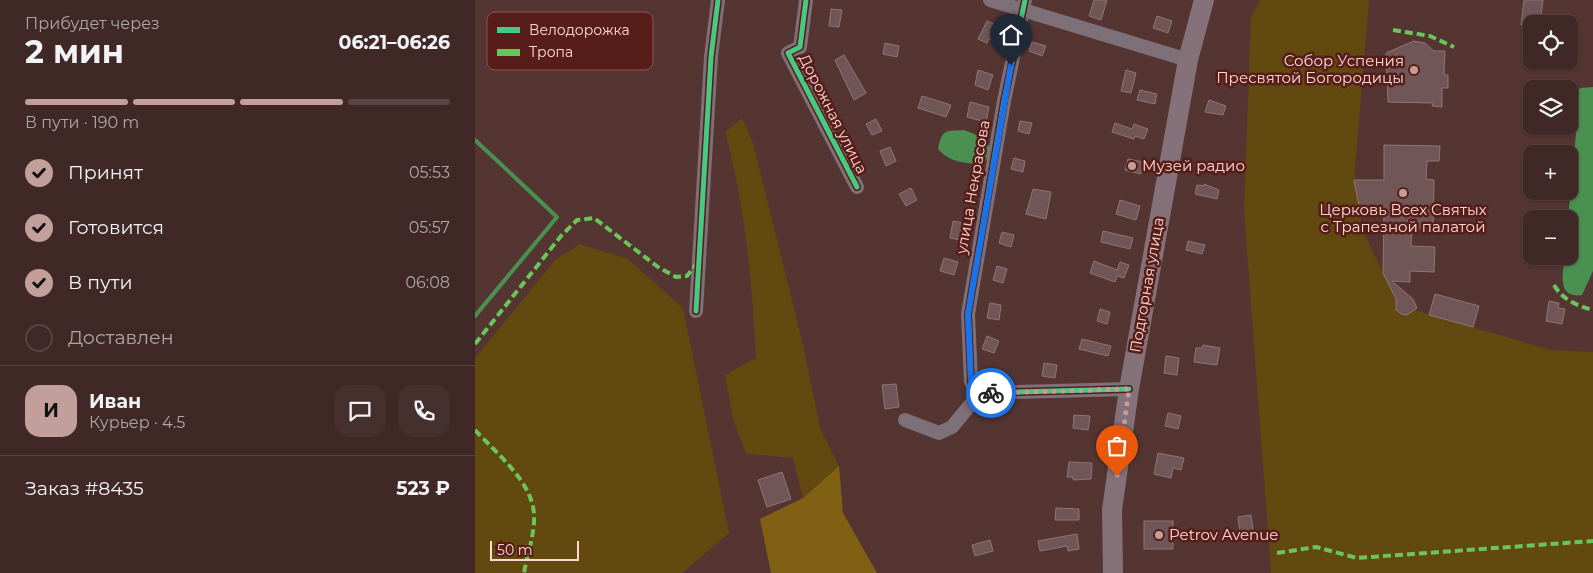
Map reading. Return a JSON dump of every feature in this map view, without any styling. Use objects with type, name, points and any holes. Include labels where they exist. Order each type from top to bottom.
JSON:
[{"type":"main road","name":"Подгорная улица","points":[[1113,573],[1112,510],[1129,389],[1188,60],[1204,0]]},
{"type":"street","points":[[696,311],[711,57],[718,0]]},
{"type":"street","name":"Дорожная улица","points":[[806,0],[800,47],[788,53],[857,187]]},
{"type":"street","points":[[990,0],[1024,6],[1188,60]]},
{"type":"street","name":"улица Некрасова","points":[[980,393],[971,382],[968,314],[1004,101],[1024,6]]},
{"type":"street","points":[[905,420],[939,434],[952,427],[980,393],[1129,389]]},
{"type":"shaded area","points":[[1260,0],[1369,0],[1354,180],[1363,231],[1396,300],[1395,307],[1397,312],[1407,315],[1413,310],[1551,350],[1593,352],[1593,573],[1271,573],[1244,210],[1251,16]]},
{"type":"shaded area","points":[[1593,87],[1593,271],[1582,295],[1574,295],[1568,293],[1565,289],[1563,276],[1564,265],[1578,265],[1578,210],[1569,210],[1570,200],[1578,200],[1578,145],[1575,145],[1576,135],[1578,135],[1578,92],[1580,88]]},
{"type":"shaded area","points":[[742,118],[753,143],[804,349],[820,428],[839,466],[803,498],[793,458],[746,454],[733,419],[725,375],[756,358],[747,244],[738,188],[725,132]]},
{"type":"shaded area","points":[[964,130],[982,138],[989,146],[988,157],[983,164],[964,163],[953,160],[938,149],[945,132]]},
{"type":"shaded area","points":[[580,244],[628,259],[683,308],[729,533],[682,573],[475,573],[475,358],[556,259]]},
{"type":"shaded area","points":[[839,466],[843,513],[877,573],[771,573],[760,519],[803,498]]},
{"type":"building","points":[[1094,0],[1107,0],[1101,20],[1089,16]]},
{"type":"building","points":[[1524,0],[1543,0],[1541,15],[1523,15],[1523,25],[1521,25]]},
{"type":"building","points":[[831,9],[842,10],[839,27],[829,26]]},
{"type":"building","points":[[1157,16],[1172,21],[1168,33],[1153,28]]},
{"type":"building","points":[[987,21],[999,26],[993,41],[989,39],[987,43],[978,39]]},
{"type":"building","name":"Собор Успения Пресвятой Богородицы","points":[[1414,41],[1425,43],[1434,51],[1445,51],[1444,75],[1448,75],[1448,88],[1442,88],[1442,107],[1432,106],[1433,103],[1388,102],[1386,53]]},
{"type":"building","points":[[1032,42],[1046,46],[1042,56],[1029,51]]},
{"type":"building","points":[[885,43],[899,46],[897,57],[883,54]]},
{"type":"building","points":[[844,55],[866,93],[854,100],[835,60]]},
{"type":"building","points":[[978,70],[993,75],[988,90],[975,85]]},
{"type":"building","points":[[1126,70],[1136,73],[1131,93],[1121,91]]},
{"type":"building","points":[[1140,90],[1157,94],[1155,104],[1137,100]]},
{"type":"building","points":[[922,96],[951,105],[946,117],[918,108]]},
{"type":"building","points":[[1209,100],[1226,106],[1223,115],[1205,112]]},
{"type":"building","points":[[970,102],[989,107],[986,122],[967,117]]},
{"type":"building","points":[[876,119],[882,131],[872,135],[866,124]]},
{"type":"building","points":[[1020,121],[1032,123],[1029,134],[1018,131]]},
{"type":"building","points":[[1115,123],[1132,129],[1134,124],[1148,129],[1144,139],[1135,136],[1134,139],[1112,132]]},
{"type":"building","name":"Церковь Всех Святых с Трапезной палатой","points":[[1384,145],[1440,146],[1439,161],[1427,161],[1426,179],[1434,180],[1433,228],[1412,228],[1411,246],[1435,247],[1434,272],[1410,271],[1410,282],[1392,281],[1413,299],[1417,308],[1407,315],[1401,314],[1396,310],[1396,299],[1383,273],[1384,207],[1359,206],[1354,180],[1384,180]]},
{"type":"building","points":[[890,147],[896,161],[886,166],[880,151]]},
{"type":"building","points":[[1014,158],[1025,161],[1023,172],[1011,169]]},
{"type":"building","name":"Музей радио","points":[[1128,159],[1143,162],[1141,174],[1125,170]]},
{"type":"building","points":[[1204,184],[1219,190],[1217,199],[1195,194],[1197,185],[1204,186]]},
{"type":"building","points":[[911,188],[917,200],[906,206],[899,194]]},
{"type":"building","points":[[1033,189],[1051,192],[1046,219],[1026,214]]},
{"type":"building","points":[[1120,200],[1140,206],[1136,220],[1116,214]]},
{"type":"building","points":[[953,221],[963,223],[960,240],[950,238]]},
{"type":"building","points":[[1103,231],[1133,238],[1130,249],[1101,242]]},
{"type":"building","points":[[1002,232],[1014,235],[1011,247],[999,243]]},
{"type":"building","points":[[1188,241],[1205,245],[1202,254],[1186,250]]},
{"type":"building","points":[[944,258],[958,262],[954,275],[940,271]]},
{"type":"building","points":[[1094,261],[1117,270],[1120,262],[1129,265],[1124,278],[1117,276],[1115,282],[1090,273]]},
{"type":"building","points":[[997,266],[1007,269],[1003,283],[993,280]]},
{"type":"building","points":[[1435,294],[1479,306],[1473,327],[1429,315]]},
{"type":"building","points":[[1549,301],[1559,303],[1558,308],[1565,309],[1562,324],[1546,321]]},
{"type":"building","points":[[990,303],[1001,305],[999,320],[987,318]]},
{"type":"building","points":[[1100,309],[1110,312],[1107,324],[1097,321]]},
{"type":"building","points":[[987,336],[999,341],[994,353],[982,349]]},
{"type":"building","points":[[1082,339],[1111,346],[1108,356],[1079,349]]},
{"type":"building","points":[[1203,345],[1220,348],[1217,365],[1194,362],[1196,348],[1202,348]]},
{"type":"building","points":[[1166,356],[1179,358],[1177,375],[1164,373]]},
{"type":"building","points":[[1044,363],[1057,365],[1055,378],[1042,376]]},
{"type":"building","points":[[896,384],[899,407],[885,409],[882,385]]},
{"type":"building","points":[[1168,413],[1181,416],[1178,429],[1165,426]]},
{"type":"building","points":[[1074,415],[1090,416],[1088,430],[1073,428]]},
{"type":"building","points":[[1158,453],[1184,458],[1181,470],[1173,468],[1171,478],[1154,474]]},
{"type":"building","points":[[1069,462],[1092,463],[1091,479],[1073,480],[1073,477],[1067,477]]},
{"type":"building","points":[[782,472],[791,499],[767,507],[758,480]]},
{"type":"building","points":[[1056,508],[1079,509],[1079,520],[1055,520]]},
{"type":"building","points":[[1251,515],[1253,530],[1240,532],[1238,517]]},
{"type":"building","name":"Petrov Avenue","points":[[1144,521],[1173,521],[1173,549],[1144,549]]},
{"type":"building","points":[[1077,534],[1079,549],[1068,551],[1067,546],[1040,551],[1038,541]]},
{"type":"building","points":[[990,540],[993,551],[975,556],[972,545]]},
{"type":"waterway","points":[[475,140],[557,217],[475,316]]},
{"type":"marked path","points":[[1393,30],[1430,36],[1454,47]]},
{"type":"marked path","points":[[475,344],[561,236],[577,220],[594,218],[658,267],[676,277],[687,276],[697,263]]},
{"type":"marked path","points":[[1554,285],[1561,294],[1571,301],[1593,310]]},
{"type":"marked path","points":[[475,430],[512,469],[527,491],[532,503],[534,515],[533,530],[524,573]]},
{"type":"marked path","points":[[1277,553],[1316,547],[1357,558],[1593,541]]},
{"type":"cycle path","points":[[696,311],[711,57],[718,0]]},
{"type":"cycle path","points":[[806,0],[800,47],[788,53],[857,187]]},
{"type":"cycle path","points":[[1025,0],[1004,101],[968,314],[971,382],[980,393],[1129,389]]},
{"type":"way so far","points":[[991,393],[1129,389],[1117,476]]},
{"type":"place","name":"Собор Успения Пресвятой Богородицы","points":[[1414,70]]},
{"type":"place","name":"Музей радио","points":[[1132,166]]},
{"type":"place","name":"Церковь Всех Святых с Трапезной палатой","points":[[1403,193]]},
{"type":"place","name":"Petrov Avenue","points":[[1159,535]]},
{"type":"route","points":[[991,393],[980,393],[971,382],[968,314],[1011,65]]}]
